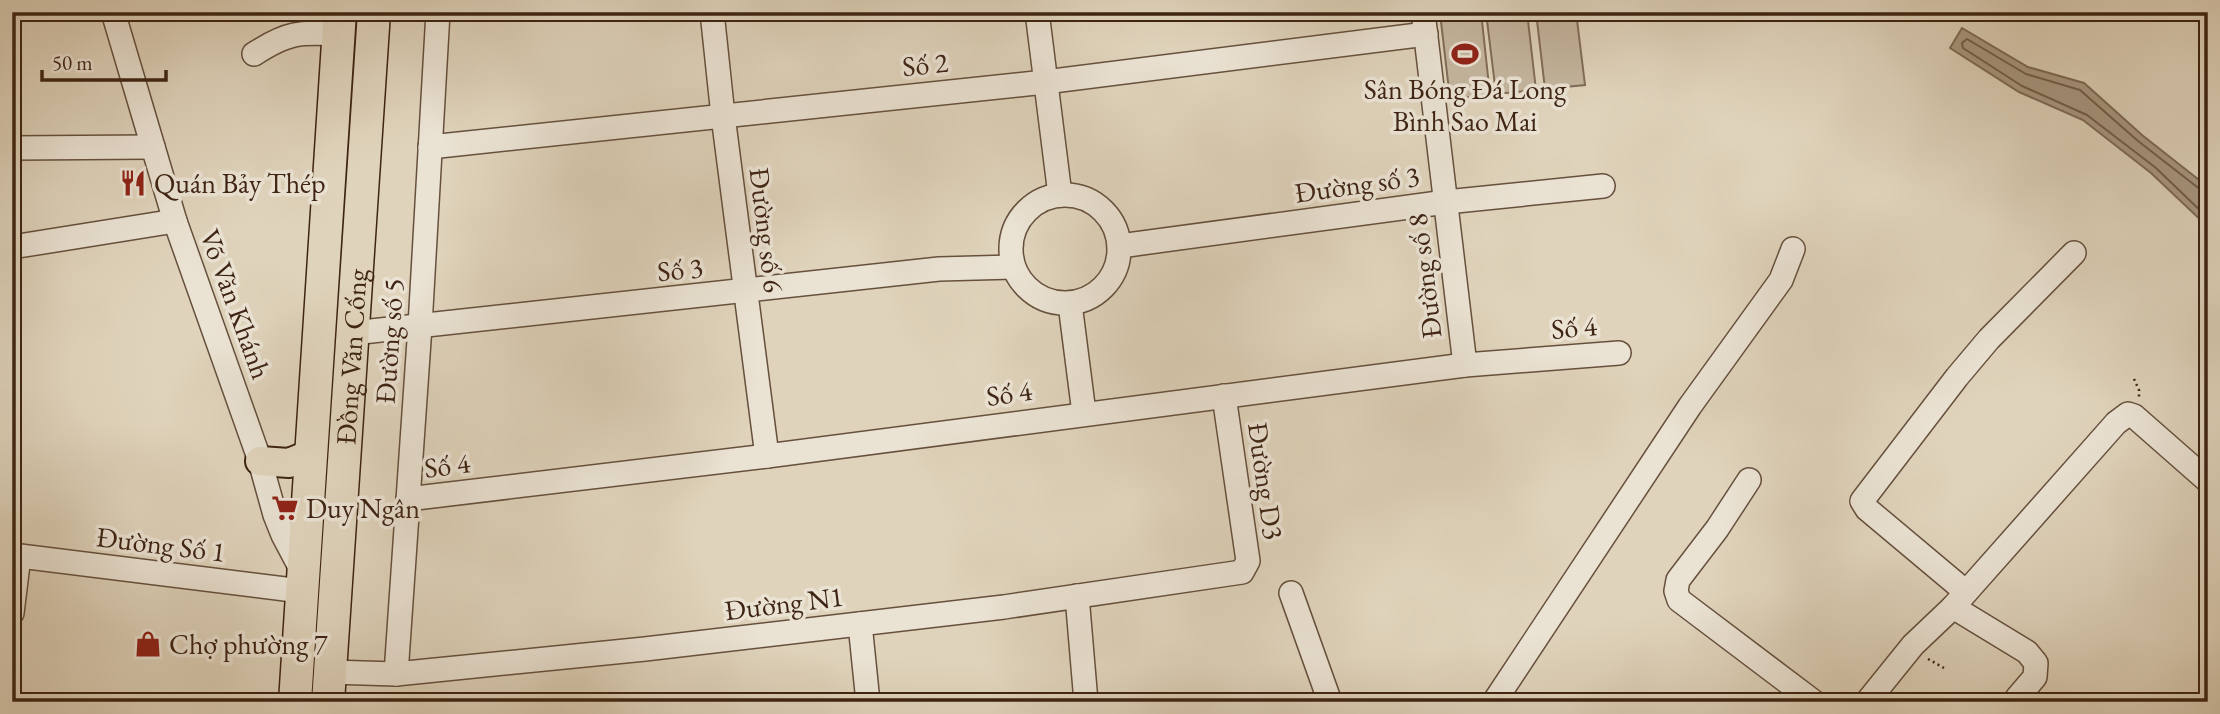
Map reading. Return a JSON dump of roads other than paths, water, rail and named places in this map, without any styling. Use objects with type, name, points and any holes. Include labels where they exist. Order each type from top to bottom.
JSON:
[{"type":"highway","points":[[339,23],[374,25]]},
{"type":"highway","name":"Đồng Văn Cống","points":[[295,702],[339,23]]},
{"type":"highway","name":"Đồng Văn Cống","points":[[329,687],[374,25]]},
{"type":"main road","points":[[260,461],[289,463],[311,454]]},
{"type":"street","name":"Võ Văn Khánh","points":[[113,12],[175,221],[260,461],[283,535],[302,581]]},
{"type":"street","name":"Đường số 5","points":[[396,674],[438,12]]},
{"type":"street","name":"Đường số 6","points":[[712,12],[767,456]]},
{"type":"street","points":[[1037,12],[1060,195]]},
{"type":"street","points":[[254,54],[287,35],[339,23]]},
{"type":"street","name":"Số 2","points":[[429,147],[1045,82],[1425,23]]},
{"type":"street","name":"Đường số 8","points":[[1425,23],[1465,365]]},
{"type":"street","points":[[12,148],[152,147]]},
{"type":"street","name":"Đường số 3","points":[[1120,246],[1446,202],[1604,186]]},
{"type":"street","points":[[1060,195],[1086,200],[1107,214],[1116,229],[1120,246],[1119,260],[1107,285],[1090,298],[1070,304],[1046,301],[1026,287],[1013,267],[1010,247],[1014,228],[1025,212],[1041,200],[1060,195]]},
{"type":"street","points":[[12,247],[175,221]]},
{"type":"street","points":[[1494,702],[1690,406],[1781,280],[1788,268],[1793,249]]},
{"type":"street","points":[[2017,698],[2035,677],[2036,663],[2027,652],[1959,599],[1861,501],[1981,349],[2074,253]]},
{"type":"street","name":"Số 3","points":[[353,333],[939,270],[1013,267]]},
{"type":"street","points":[[1070,304],[1084,413]]},
{"type":"street","name":"Số 4","points":[[408,499],[767,456],[1465,365],[1619,353]]},
{"type":"street","name":"Đường D3","points":[[1224,396],[1248,561],[1242,572]]},
{"type":"street","points":[[1867,702],[1913,645],[1959,599],[2127,414],[2134,416],[2208,481]]},
{"type":"street","points":[[1749,480],[1717,529],[1678,580],[1676,591],[1679,600],[1814,702]]},
{"type":"street","points":[[12,613],[15,555]]},
{"type":"street","name":"Đường Số 1","points":[[15,555],[302,581]]},
{"type":"street","name":"Đường N1","points":[[329,687],[396,674],[860,624],[1242,572]]},
{"type":"street","points":[[1291,593],[1329,702]]},
{"type":"street","points":[[1077,596],[1086,702]]},
{"type":"street","points":[[860,624],[867,702]]},
{"type":"water","points":[[1962,28],[2028,67],[2084,83],[2142,135],[2208,187],[2208,227],[2151,173],[2083,120],[2019,92],[1950,48]]},
{"type":"place","name":"Sân Bóng Đá Long Bình Sao Mai","points":[[1465,54]]},
{"type":"place","name":"Quán Bảy Thép","points":[[133,183]]},
{"type":"place","name":"Duy Ngân","points":[[285,508]]},
{"type":"place","name":"Chợ phường 7","points":[[148,644]]}]
